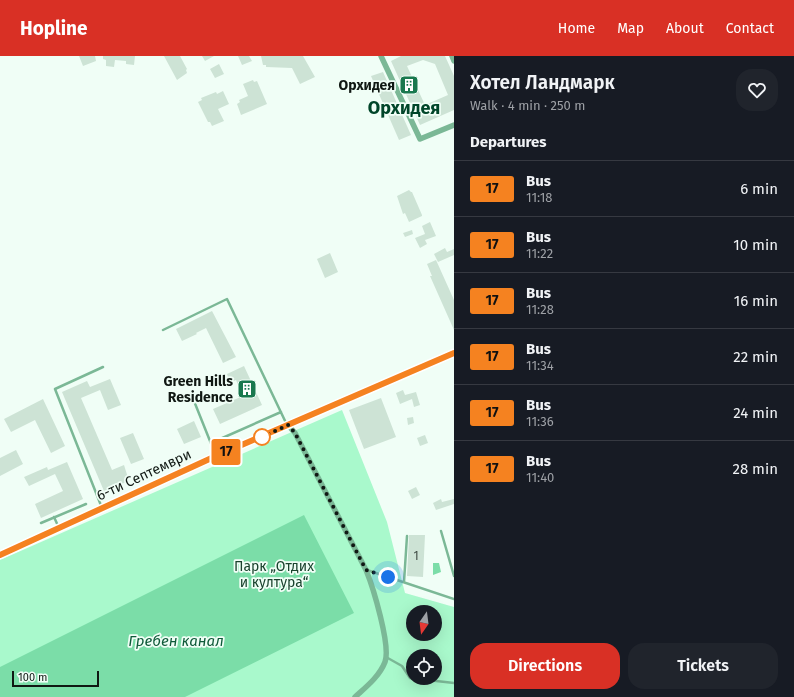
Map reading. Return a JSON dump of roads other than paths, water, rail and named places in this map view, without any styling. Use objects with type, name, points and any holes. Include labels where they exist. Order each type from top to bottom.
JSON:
[{"type":"street","points":[[381,56],[420,139],[454,125]]},
{"type":"street","points":[[452,56],[454,61]]},
{"type":"street","name":"6-ти Септември","points":[[0,555],[216,456],[454,353]]},
{"type":"street","points":[[288,425],[295,433],[373,586],[381,621],[386,657],[380,671],[371,683],[355,697]]},
{"type":"lane","points":[[163,330],[227,299],[288,425]]},
{"type":"lane","points":[[102,509],[55,389],[104,367]]},
{"type":"lane","points":[[192,396],[216,456]]},
{"type":"lane","points":[[211,443],[281,412]]},
{"type":"lane","points":[[41,523],[86,504]]},
{"type":"lane","points":[[54,517],[59,528]]},
{"type":"lane","points":[[441,531],[454,576]]},
{"type":"lane","points":[[404,582],[407,536]]},
{"type":"lane","points":[[366,570],[454,599]]},
{"type":"lane","points":[[386,657],[402,666],[410,678],[454,683]]},
{"type":"water","name":"Гребен канал","points":[[304,515],[354,613],[185,697],[0,697],[0,667]]},
{"type":"water","points":[[433,563],[439,563],[441,572],[433,575]]},
{"type":"place","name":"Орхидея","points":[[409,85]]},
{"type":"place","name":"Green Hills Residence","points":[[247,389]]},
{"type":"district","name":"Орхидея","points":[[404,108]]},
{"type":"park label","name":"Парк „Отдих и култура“","points":[[274,574]]}]
